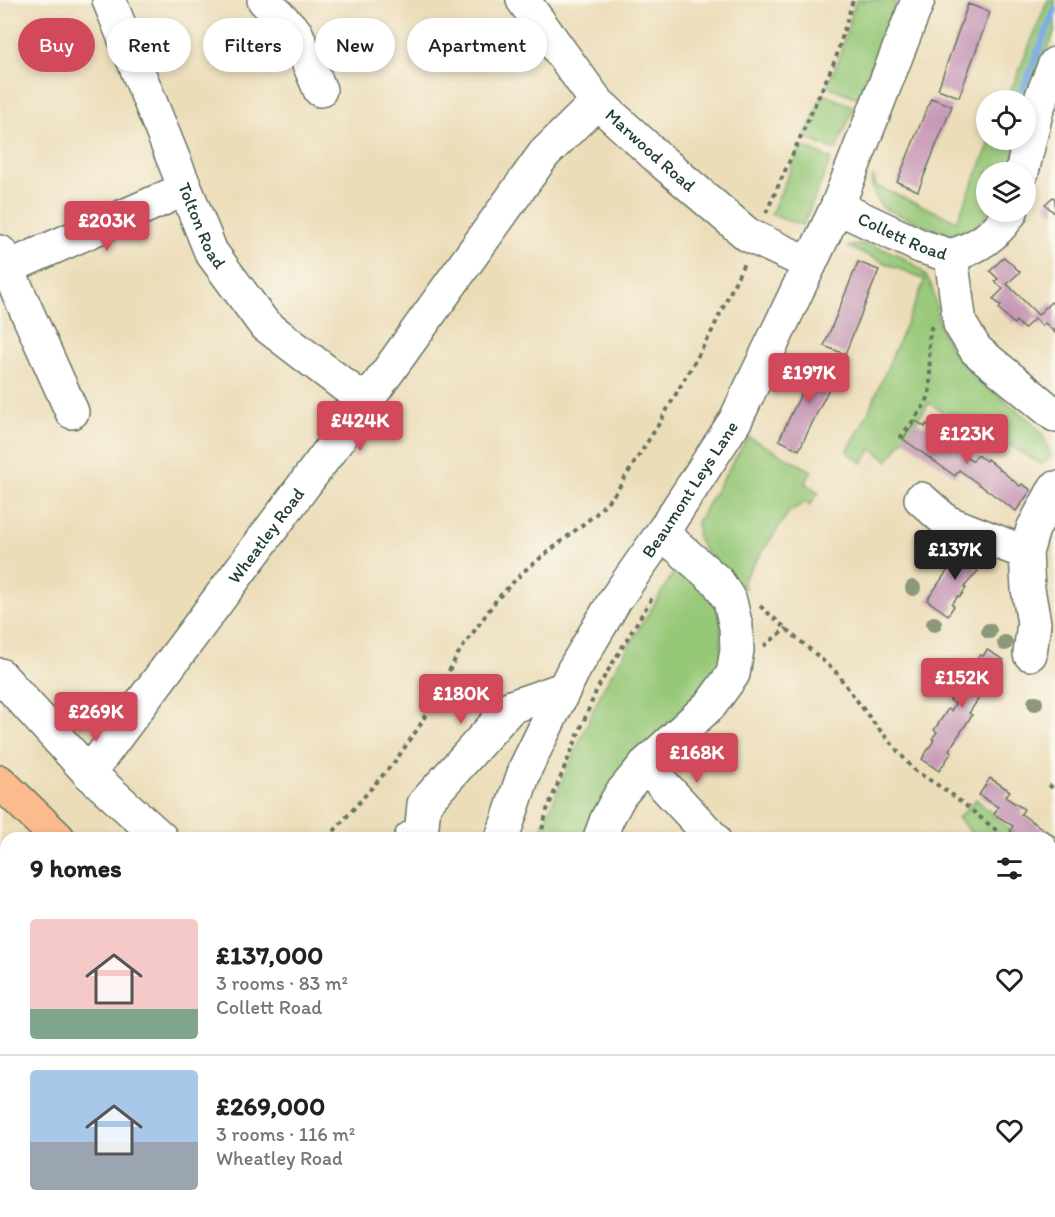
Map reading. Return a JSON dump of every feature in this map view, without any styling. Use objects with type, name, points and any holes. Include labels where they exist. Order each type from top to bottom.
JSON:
[{"type":"highway","points":[[0,782],[51,832]]},
{"type":"street","name":"Tolton Road","points":[[109,0],[211,252],[264,324],[366,402]]},
{"type":"street","points":[[264,0],[296,33],[320,90]]},
{"type":"street","name":"Marwood Road","points":[[523,0],[597,102],[748,235],[810,264]]},
{"type":"street","name":"Beaumont Leys Lane","points":[[504,832],[526,767],[563,689],[615,600],[735,421],[837,207],[918,0]]},
{"type":"street","points":[[1026,162],[1046,113],[1055,64]]},
{"type":"street","name":"Wheatley Road","points":[[89,773],[366,402],[544,154],[597,102]]},
{"type":"street","points":[[72,412],[4,260],[185,189]]},
{"type":"street","name":"Collett Road","points":[[837,207],[920,246],[951,256],[960,324],[976,350],[1055,415]]},
{"type":"street","points":[[951,256],[971,249],[988,239],[1004,222]]},
{"type":"street","points":[[1030,654],[1034,623],[1028,589],[1026,553],[1033,529],[1055,488]]},
{"type":"street","points":[[921,499],[947,522],[1026,553]]},
{"type":"street","points":[[602,832],[620,795],[645,765],[711,704],[733,674],[737,650],[736,627],[729,601],[718,582],[662,533]]},
{"type":"street","points":[[0,675],[89,773],[153,832]]},
{"type":"street","points":[[423,832],[424,804],[511,707],[563,689]]},
{"type":"street","points":[[645,765],[707,832]]},
{"type":"path","points":[[333,832],[396,760],[419,727],[458,654],[497,599],[524,571],[596,514],[616,492],[650,439],[712,331],[756,239],[836,58],[853,0]]},
{"type":"path","points":[[900,438],[929,397],[930,333],[933,321],[956,297]]},
{"type":"path","points":[[541,832],[546,810],[597,689],[657,589]]},
{"type":"path","points":[[759,606],[835,670],[873,722],[914,770],[950,793],[999,832]]},
{"type":"path","points":[[1049,785],[1055,790]]},
{"type":"green space","points":[[856,0],[897,0],[858,98],[827,86],[839,59]]},
{"type":"green space","points":[[1048,0],[1055,0],[1055,30],[1032,90],[1011,90]]},
{"type":"green space","points":[[823,94],[854,107],[836,150],[805,138]]},
{"type":"green space","points":[[801,146],[831,159],[803,225],[771,214]]},
{"type":"green space","points":[[987,150],[1016,150],[1013,162],[982,162]]},
{"type":"green space","points":[[976,176],[976,222],[980,222],[959,234],[947,235],[883,208],[873,190],[873,177],[876,186],[957,221]]},
{"type":"green space","points":[[860,244],[897,255],[915,265],[922,272],[931,284],[939,323],[952,349],[962,363],[1039,429],[1047,444],[1049,459],[1041,464],[950,411],[947,415],[929,403],[888,461],[872,449],[862,463],[847,452],[867,415],[925,280],[848,247]]},
{"type":"green space","points":[[748,437],[812,471],[805,484],[819,492],[810,505],[805,502],[789,512],[743,580],[745,589],[705,551],[697,537],[697,522]]},
{"type":"green space","points":[[677,567],[697,579],[721,614],[721,666],[594,832],[540,832],[603,688]]},
{"type":"green space","points":[[976,799],[1012,832],[971,832],[958,818]]},
{"type":"building","points":[[968,4],[990,12],[959,97],[938,89]]},
{"type":"building","points":[[931,98],[952,106],[918,191],[897,182]]},
{"type":"building","points":[[1053,197],[1055,199],[1055,214],[1045,204]]},
{"type":"building","points":[[1004,257],[1020,272],[1007,284],[1038,315],[1051,302],[1055,306],[1055,333],[1045,323],[1042,326],[1035,318],[1024,329],[1016,321],[1014,324],[999,309],[1001,306],[993,299],[1003,289],[995,281],[998,279],[990,271]]},
{"type":"building","points":[[858,262],[879,270],[845,354],[824,346]]},
{"type":"building","points":[[818,358],[839,368],[799,450],[779,440]]},
{"type":"building","points":[[916,421],[925,427],[926,424],[935,431],[934,433],[952,443],[973,461],[977,455],[986,461],[987,459],[1020,486],[1022,484],[1031,490],[1016,511],[959,470],[955,476],[903,439]]},
{"type":"building","points":[[987,432],[992,435],[983,447],[978,444]]},
{"type":"building","points":[[963,548],[982,561],[976,569],[978,571],[964,587],[966,588],[960,597],[958,596],[952,604],[954,606],[948,615],[927,600]]},
{"type":"building","points":[[987,650],[1004,660],[969,713],[972,715],[949,750],[952,752],[939,771],[922,759],[934,740],[932,739],[937,732],[934,730],[948,709],[951,711],[955,704],[950,700],[969,677],[966,676],[980,655],[983,656]]},
{"type":"building","points":[[990,778],[1010,791],[1005,797],[1024,809],[1021,814],[1048,832],[1012,832],[1013,826],[994,814],[998,807],[979,795]]},
{"type":"waterway","points":[[1023,89],[1055,10]]}]
